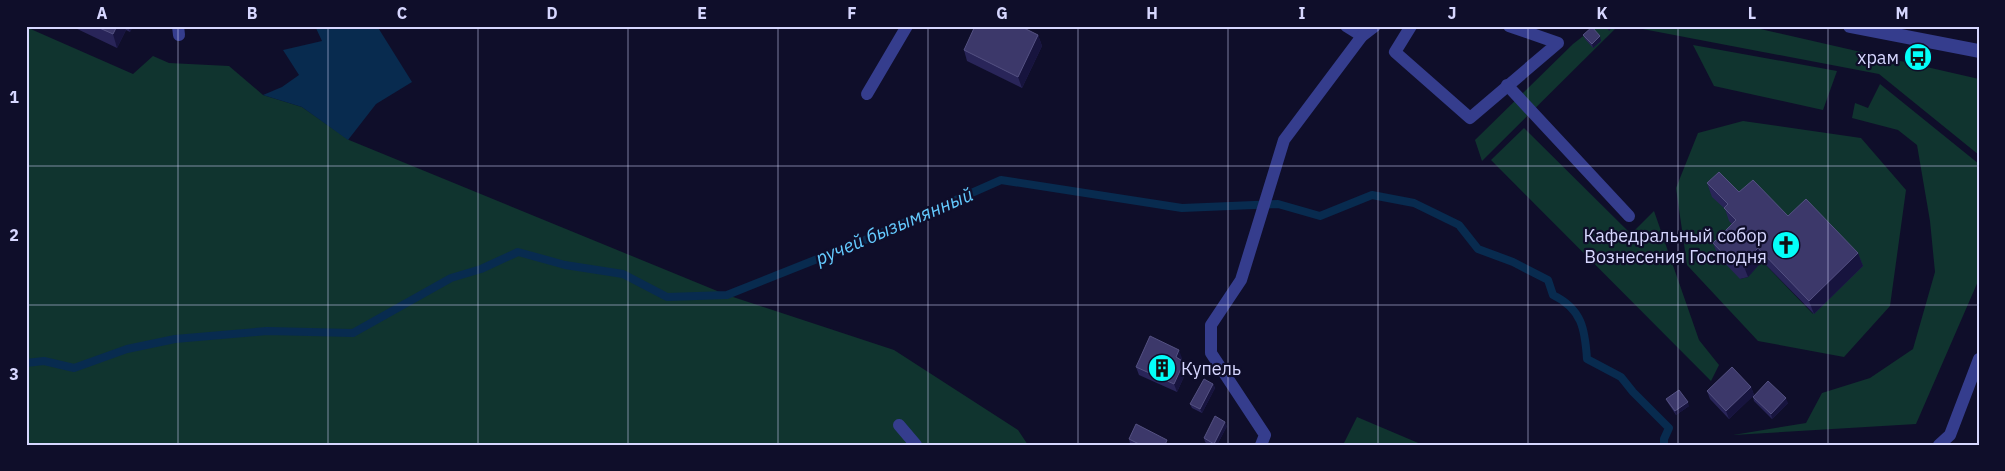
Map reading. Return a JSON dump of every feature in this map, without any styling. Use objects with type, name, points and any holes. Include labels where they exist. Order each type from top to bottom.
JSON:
[{"type":"street","points":[[1850,26],[1979,51]]},
{"type":"lane","points":[[867,94],[907,26]]},
{"type":"lane","points":[[1346,26],[1362,36]]},
{"type":"lane","points":[[1261,445],[1265,435],[1211,353],[1211,325],[1241,280],[1284,140],[1362,36],[1375,26]]},
{"type":"lane","points":[[1411,26],[1395,52],[1470,118],[1558,43],[1509,26]]},
{"type":"lane","points":[[1507,85],[1533,110],[1630,216]]},
{"type":"lane","points":[[1939,445],[1950,435],[1979,359]]},
{"type":"lane","points":[[899,425],[916,445]]},
{"type":"green space","points":[[1596,26],[1618,26],[1482,161],[1475,140],[1573,44]]},
{"type":"green space","points":[[1627,26],[1747,26],[1979,79],[1979,155],[1879,74]]},
{"type":"green space","points":[[26,27],[133,74],[153,56],[169,63],[229,66],[263,95],[302,107],[349,140],[727,295],[894,350],[1018,430],[1028,445],[26,445]]},
{"type":"green space","points":[[1693,45],[1837,71],[1823,110],[1714,86]]},
{"type":"green space","points":[[1880,84],[1979,164],[1979,279],[1916,424],[1733,435],[1806,423],[1822,393],[1870,378],[1913,349],[1935,272],[1930,221],[1917,145],[1898,130],[1852,118],[1855,103],[1868,108]]},
{"type":"green space","points":[[1743,121],[1861,138],[1906,190],[1890,306],[1844,357],[1758,341],[1687,265],[1676,188],[1698,133]],"holes":[[[1732,217],[1793,230],[1813,314],[1762,261],[1748,277],[1740,279],[1741,233]]]},
{"type":"green space","points":[[1524,128],[1631,234],[1654,211],[1699,340],[1719,365],[1711,381],[1491,160]]},
{"type":"green space","points":[[1357,417],[1423,445],[1343,445]]},
{"type":"water","points":[[315,26],[377,26],[412,82],[376,104],[348,140],[302,107],[263,95],[282,87],[299,75],[283,50],[322,41]]},
{"type":"building","points":[[95,26],[117,26],[113,34]]},
{"type":"building","points":[[975,26],[1020,26],[1038,35],[1018,77],[964,50]]},
{"type":"building","points":[[1592,27],[1600,36],[1592,44],[1583,35]]},
{"type":"building","name":"Кафедральный собор Вознесения Господня","points":[[1719,172],[1739,192],[1753,180],[1788,216],[1806,199],[1858,253],[1809,301],[1758,248],[1743,264],[1735,266],[1713,243],[1736,220],[1724,208],[1728,204],[1707,183]]},
{"type":"building","name":"Купель","points":[[1150,336],[1179,350],[1176,357],[1184,362],[1174,384],[1136,367]]},
{"type":"building","points":[[1732,367],[1751,387],[1726,411],[1707,391]]},
{"type":"building","points":[[1204,379],[1213,384],[1200,409],[1190,404]]},
{"type":"building","points":[[1768,381],[1786,398],[1771,414],[1753,397]]},
{"type":"building","points":[[1679,390],[1688,402],[1675,411],[1666,399]]},
{"type":"building","points":[[1215,416],[1225,422],[1214,444],[1204,438]]},
{"type":"building","points":[[1136,424],[1167,440],[1165,445],[1141,445],[1129,439]]},
{"type":"waterway","name":"ручей бызымянный","points":[[26,363],[44,361],[74,368],[127,349],[175,339],[267,331],[353,333],[451,278],[481,269],[518,252],[565,265],[623,274],[667,297],[727,295],[865,240],[1001,180],[1182,208],[1278,204],[1320,216],[1372,195],[1414,203],[1459,225],[1478,249],[1513,262],[1548,280],[1553,295],[1570,307],[1580,321],[1585,338],[1587,359],[1621,377],[1633,392],[1669,428],[1664,439],[1664,445]]},
{"type":"place","name":"храм","points":[[1918,57]]},
{"type":"place","name":"Кафедральный собор Вознесения Господня","points":[[1786,245]]},
{"type":"place","name":"Купель","points":[[1162,368]]}]
